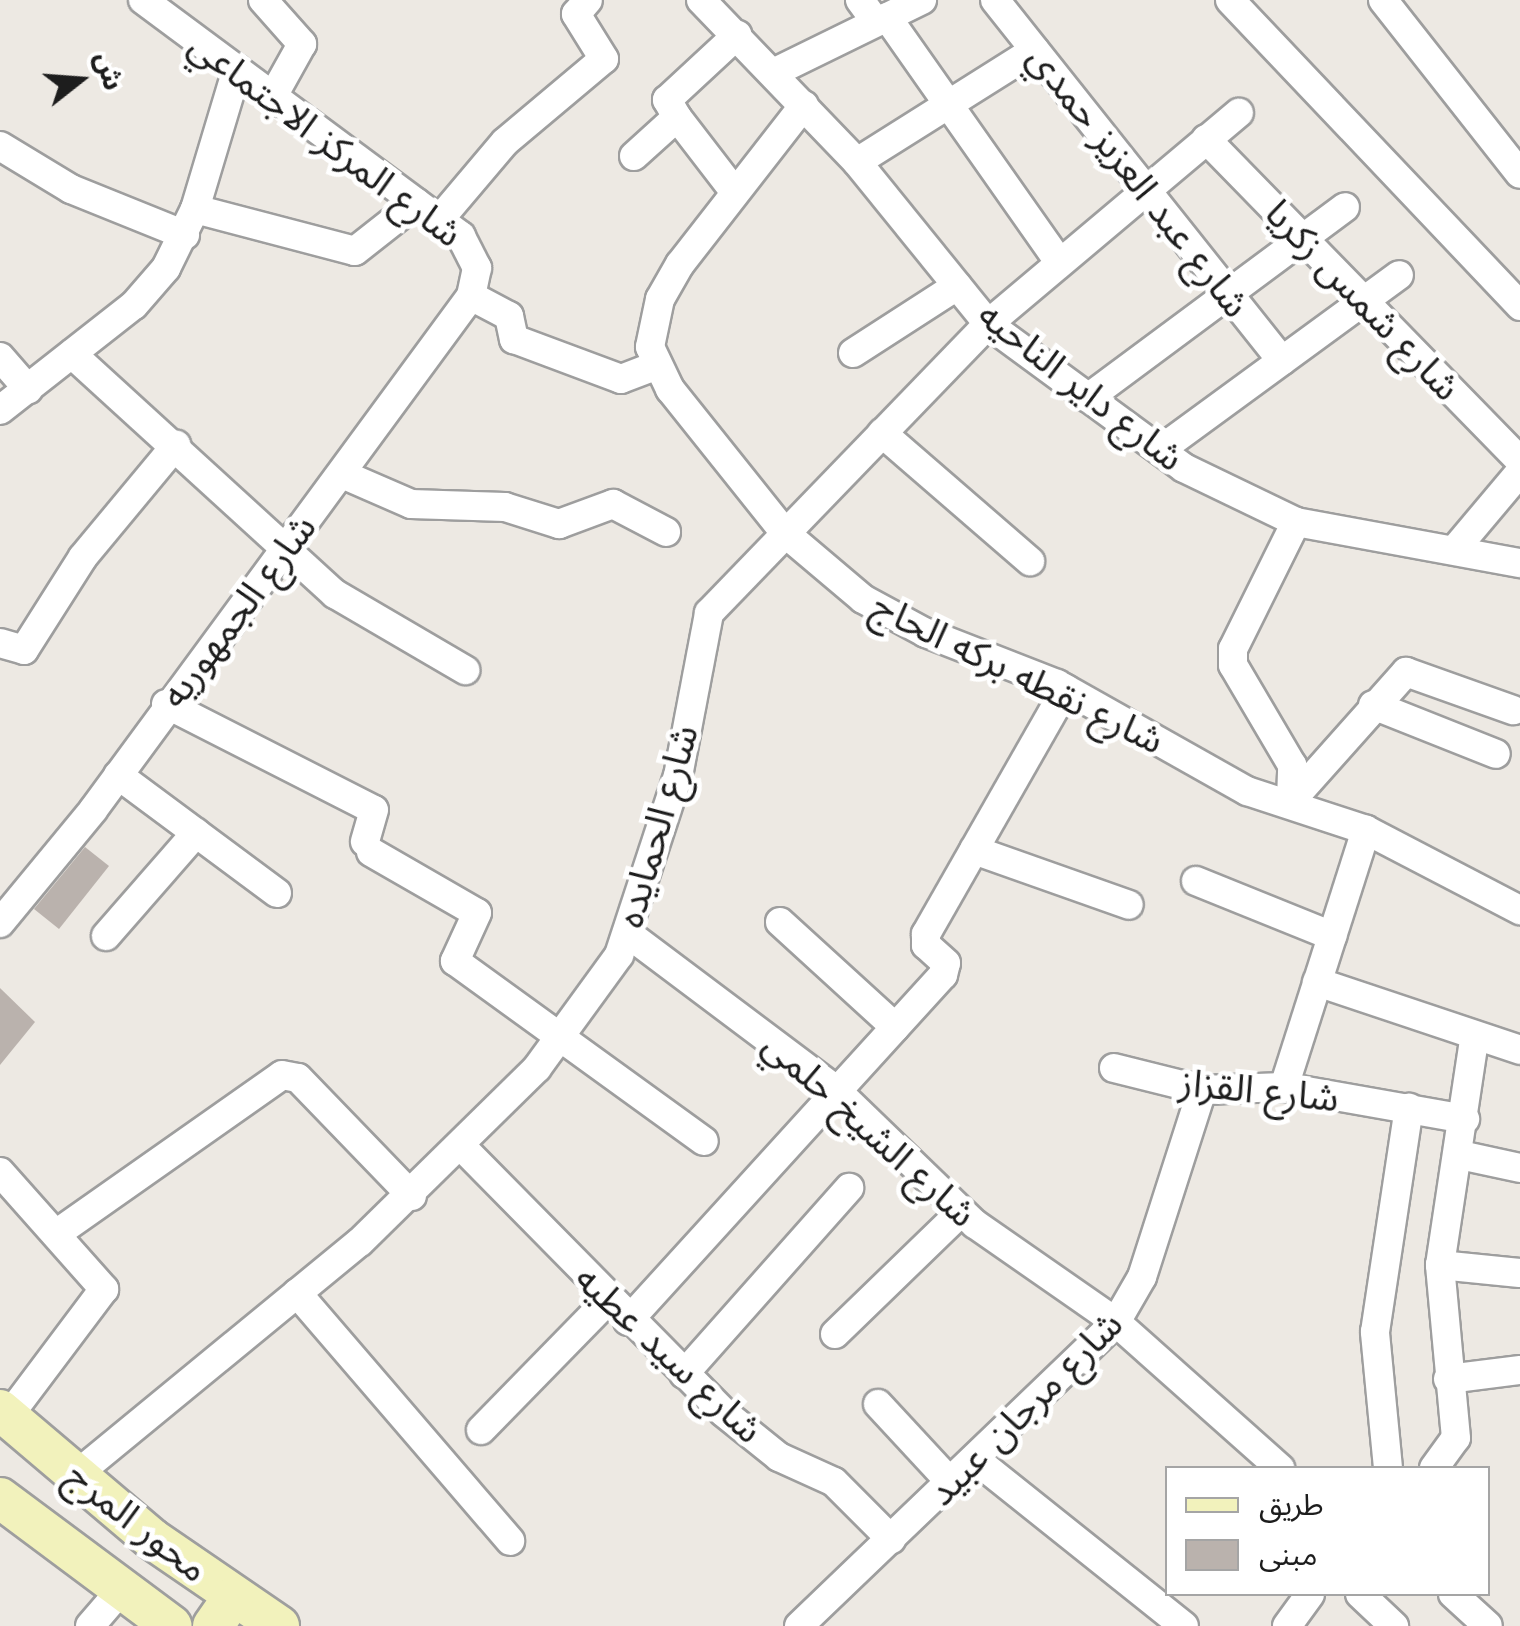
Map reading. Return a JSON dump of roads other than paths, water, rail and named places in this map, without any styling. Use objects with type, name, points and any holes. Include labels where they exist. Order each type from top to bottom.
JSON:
[{"type":"main road","name":"محور المرج","points":[[4,1414],[223,1611],[279,1626]]},
{"type":"main road","name":"محور المرج","points":[[0,1498],[172,1626]]},
{"type":"street","name":"شارع المركز الاجتماعي","points":[[143,0],[472,248],[472,296]]},
{"type":"street","points":[[262,0],[302,44],[273,96]]},
{"type":"street","points":[[439,220],[505,142],[604,59],[577,18],[588,0]]},
{"type":"street","name":"شارع داير الناحيه","points":[[701,0],[857,162],[988,324],[1160,450],[1225,492],[1296,522],[1456,548],[1520,563]]},
{"type":"street","points":[[774,72],[874,13],[922,0]]},
{"type":"street","name":"شارع عبد العزيز حمدي","points":[[996,0],[1282,361]]},
{"type":"street","points":[[1230,0],[1520,306]]},
{"type":"street","points":[[1383,0],[1520,174]]},
{"type":"street","points":[[874,13],[948,104],[1060,262]]},
{"type":"street","points":[[734,192],[667,100],[737,35]]},
{"type":"street","points":[[857,162],[1035,50]]},
{"type":"street","points":[[0,410],[150,289],[190,222],[238,70]]},
{"type":"street","points":[[472,296],[509,316],[514,340],[622,379],[655,366],[651,327],[660,299],[734,192],[804,105]]},
{"type":"street","name":"شارع الحمايده","points":[[76,1475],[412,1196],[463,1148],[563,1035],[626,932],[688,737],[702,628],[785,533],[988,324],[1144,188],[1239,114]]},
{"type":"street","points":[[634,156],[678,118]]},
{"type":"street","name":"شارع شمس زكريا","points":[[1206,140],[1520,460]]},
{"type":"street","points":[[2,150],[71,189],[190,222],[355,251],[416,203]]},
{"type":"street","points":[[1088,398],[1345,207]]},
{"type":"street","points":[[1160,450],[1399,276]]},
{"type":"street","points":[[853,354],[958,286]]},
{"type":"street","name":"شارع الجمهوريه","points":[[0,923],[118,775],[166,704],[472,296]]},
{"type":"street","points":[[72,354],[288,545],[344,600],[465,670]]},
{"type":"street","points":[[0,357],[28,389]]},
{"type":"street","name":"شارع نقطه بركه الحاج","points":[[655,366],[785,533],[863,599],[1066,689],[1247,791],[1291,801],[1366,830],[1520,910]]},
{"type":"street","points":[[882,434],[1030,561]]},
{"type":"street","points":[[0,642],[24,650],[83,557],[176,445]]},
{"type":"street","points":[[1456,548],[1520,472]]},
{"type":"street","points":[[342,474],[411,504],[504,506],[560,524],[613,504],[666,532]]},
{"type":"street","points":[[1291,801],[1292,765],[1242,682],[1233,649],[1296,522]]},
{"type":"street","points":[[1291,801],[1373,705],[1412,672],[1513,710]]},
{"type":"street","points":[[628,1321],[946,972],[924,939],[1066,689]]},
{"type":"street","points":[[166,704],[374,810],[368,847],[478,913],[453,959],[704,1140]]},
{"type":"street","points":[[1373,705],[1496,754]]},
{"type":"street","points":[[118,775],[277,893]]},
{"type":"street","points":[[1284,1086],[1366,830]]},
{"type":"street","points":[[106,936],[196,833]]},
{"type":"street","points":[[974,850],[1130,905]]},
{"type":"street","points":[[1196,881],[1332,936]]},
{"type":"street","points":[[780,922],[895,1027]]},
{"type":"street","name":"شارع الشيخ حلمي","points":[[626,932],[836,1090],[961,1212],[1116,1322],[1278,1466]]},
{"type":"street","points":[[1317,982],[1474,1040],[1520,1050]]},
{"type":"street","points":[[1435,1466],[1456,1438],[1440,1265],[1460,1155],[1474,1040]]},
{"type":"street","name":"شارع القزاز","points":[[1114,1068],[1202,1090],[1284,1086],[1465,1118]]},
{"type":"street","points":[[56,1234],[282,1075],[298,1078],[412,1196]]},
{"type":"street","name":"شارع مرجان عبيد","points":[[799,1626],[952,1484],[1116,1322],[1142,1278],[1202,1090]]},
{"type":"street","points":[[1388,1466],[1375,1332],[1408,1108]]},
{"type":"street","name":"شارع سيد عطيه","points":[[463,1148],[607,1301],[684,1374],[776,1454],[834,1482],[891,1539]]},
{"type":"street","points":[[1460,1155],[1520,1168]]},
{"type":"street","points":[[0,1172],[104,1292],[4,1414]]},
{"type":"street","points":[[684,1374],[849,1188]]},
{"type":"street","points":[[835,1334],[961,1212]]},
{"type":"street","points":[[1440,1265],[1520,1274]]},
{"type":"street","points":[[297,1292],[510,1541]]},
{"type":"street","points":[[481,1430],[607,1301]]},
{"type":"street","points":[[1448,1378],[1520,1370]]},
{"type":"street","points":[[878,1404],[952,1484]]},
{"type":"street","points":[[976,1460],[1184,1626]]},
{"type":"street","points":[[90,1626],[121,1590]]},
{"type":"street","points":[[1288,1626],[1309,1596]]},
{"type":"street","points":[[1362,1596],[1394,1626]]},
{"type":"street","points":[[1455,1596],[1488,1626]]}]
